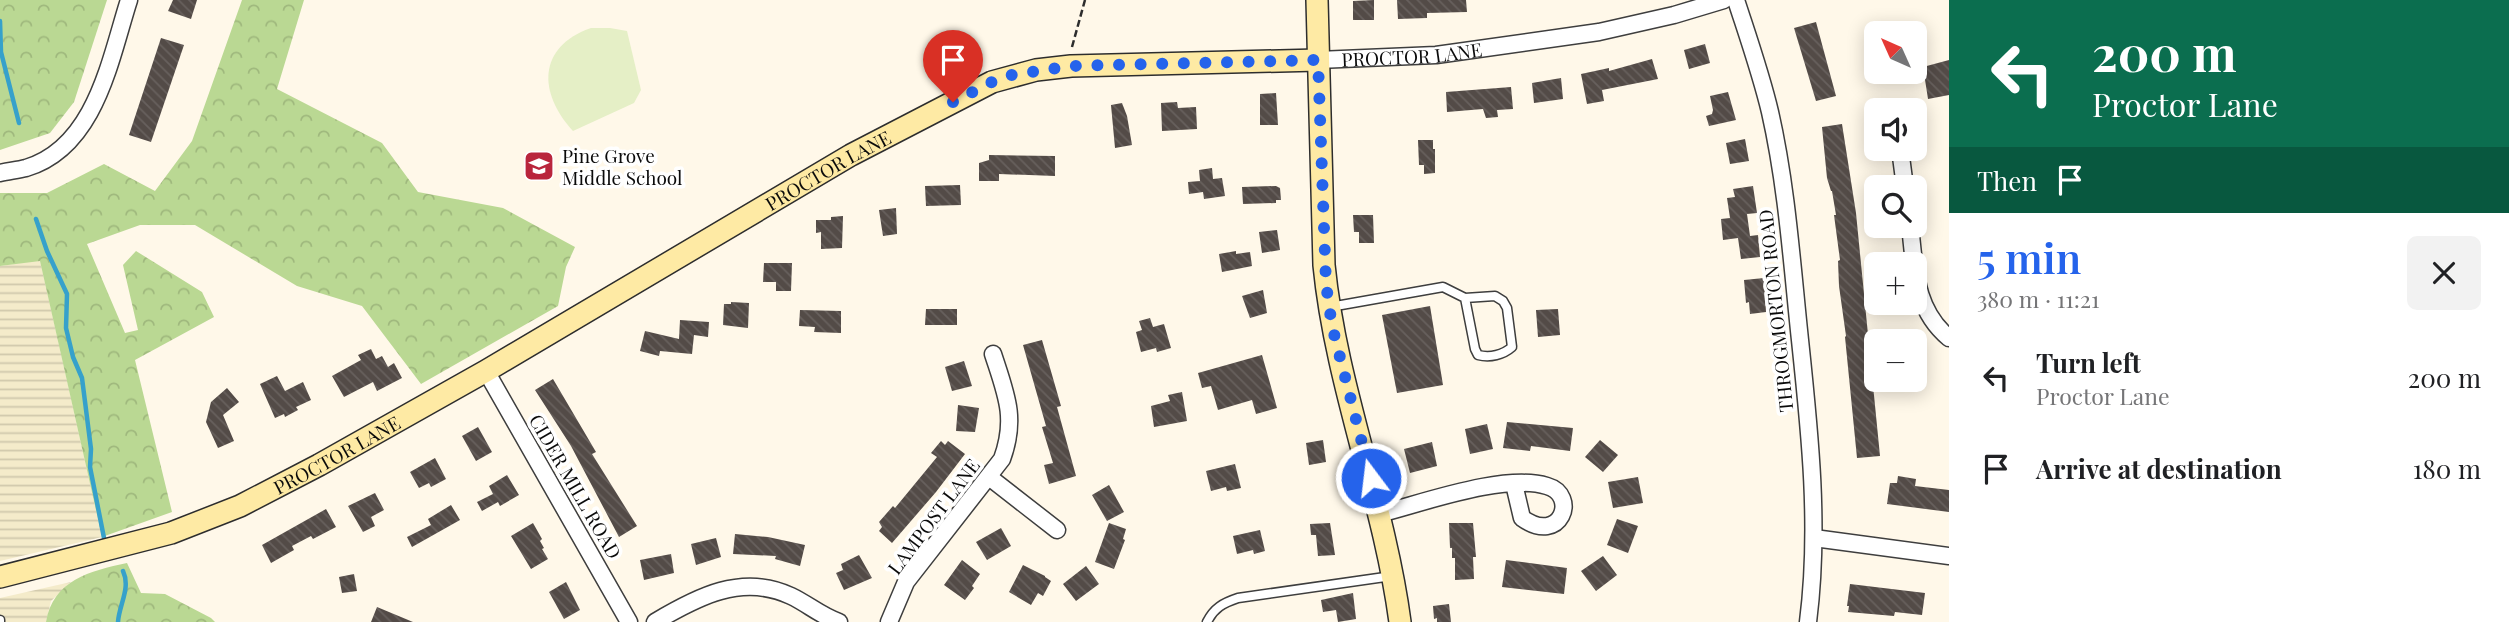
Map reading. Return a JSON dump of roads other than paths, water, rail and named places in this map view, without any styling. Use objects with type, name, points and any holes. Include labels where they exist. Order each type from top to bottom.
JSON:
[{"type":"street","points":[[0,173],[38,163],[54,153],[79,130],[98,96],[129,0]]},
{"type":"street","points":[[1317,0],[1324,265],[1329,307],[1342,370],[1379,513],[1401,622]]},
{"type":"street","name":"PROCTOR LANE","points":[[0,577],[171,533],[240,506],[319,465],[486,370],[851,155],[992,82],[1011,75],[1071,66],[1436,55],[1598,32],[1674,15],[1724,0]]},
{"type":"street","name":"THROGMORTON ROAD","points":[[1736,0],[1770,114],[1785,209],[1809,427],[1814,538],[1808,622]]},
{"type":"street","points":[[1911,238],[1917,286],[1924,309],[1949,338]]},
{"type":"street","name":"LAMPOST LANE","points":[[889,622],[906,582],[1002,459],[1011,428],[1006,396],[993,354]]},
{"type":"street","name":"CIDER MILL ROAD","points":[[486,370],[629,622]]},
{"type":"street","points":[[989,477],[1057,530]]},
{"type":"street","points":[[1379,513],[1488,486],[1514,484]]},
{"type":"street","points":[[1814,538],[1949,556]]},
{"type":"street","points":[[655,622],[691,600],[715,591],[753,587],[790,595],[821,615],[839,622]]},
{"type":"lane","points":[[1329,307],[1443,287],[1465,298],[1495,296],[1503,301],[1513,339],[1512,347],[1506,352],[1486,357],[1478,355],[1465,298]]},
{"type":"lane","points":[[1206,622],[1223,604],[1238,598],[1393,576]]},
{"type":"waterway","points":[[0,21],[1,52],[19,123]]},
{"type":"waterway","points":[[36,219],[67,294],[66,328],[73,357],[82,378],[91,449],[90,467],[105,543]]},
{"type":"waterway","points":[[118,622],[126,584],[123,571]]},
{"type":"place","name":"Pine Grove Middle School","points":[[539,166]]}]
